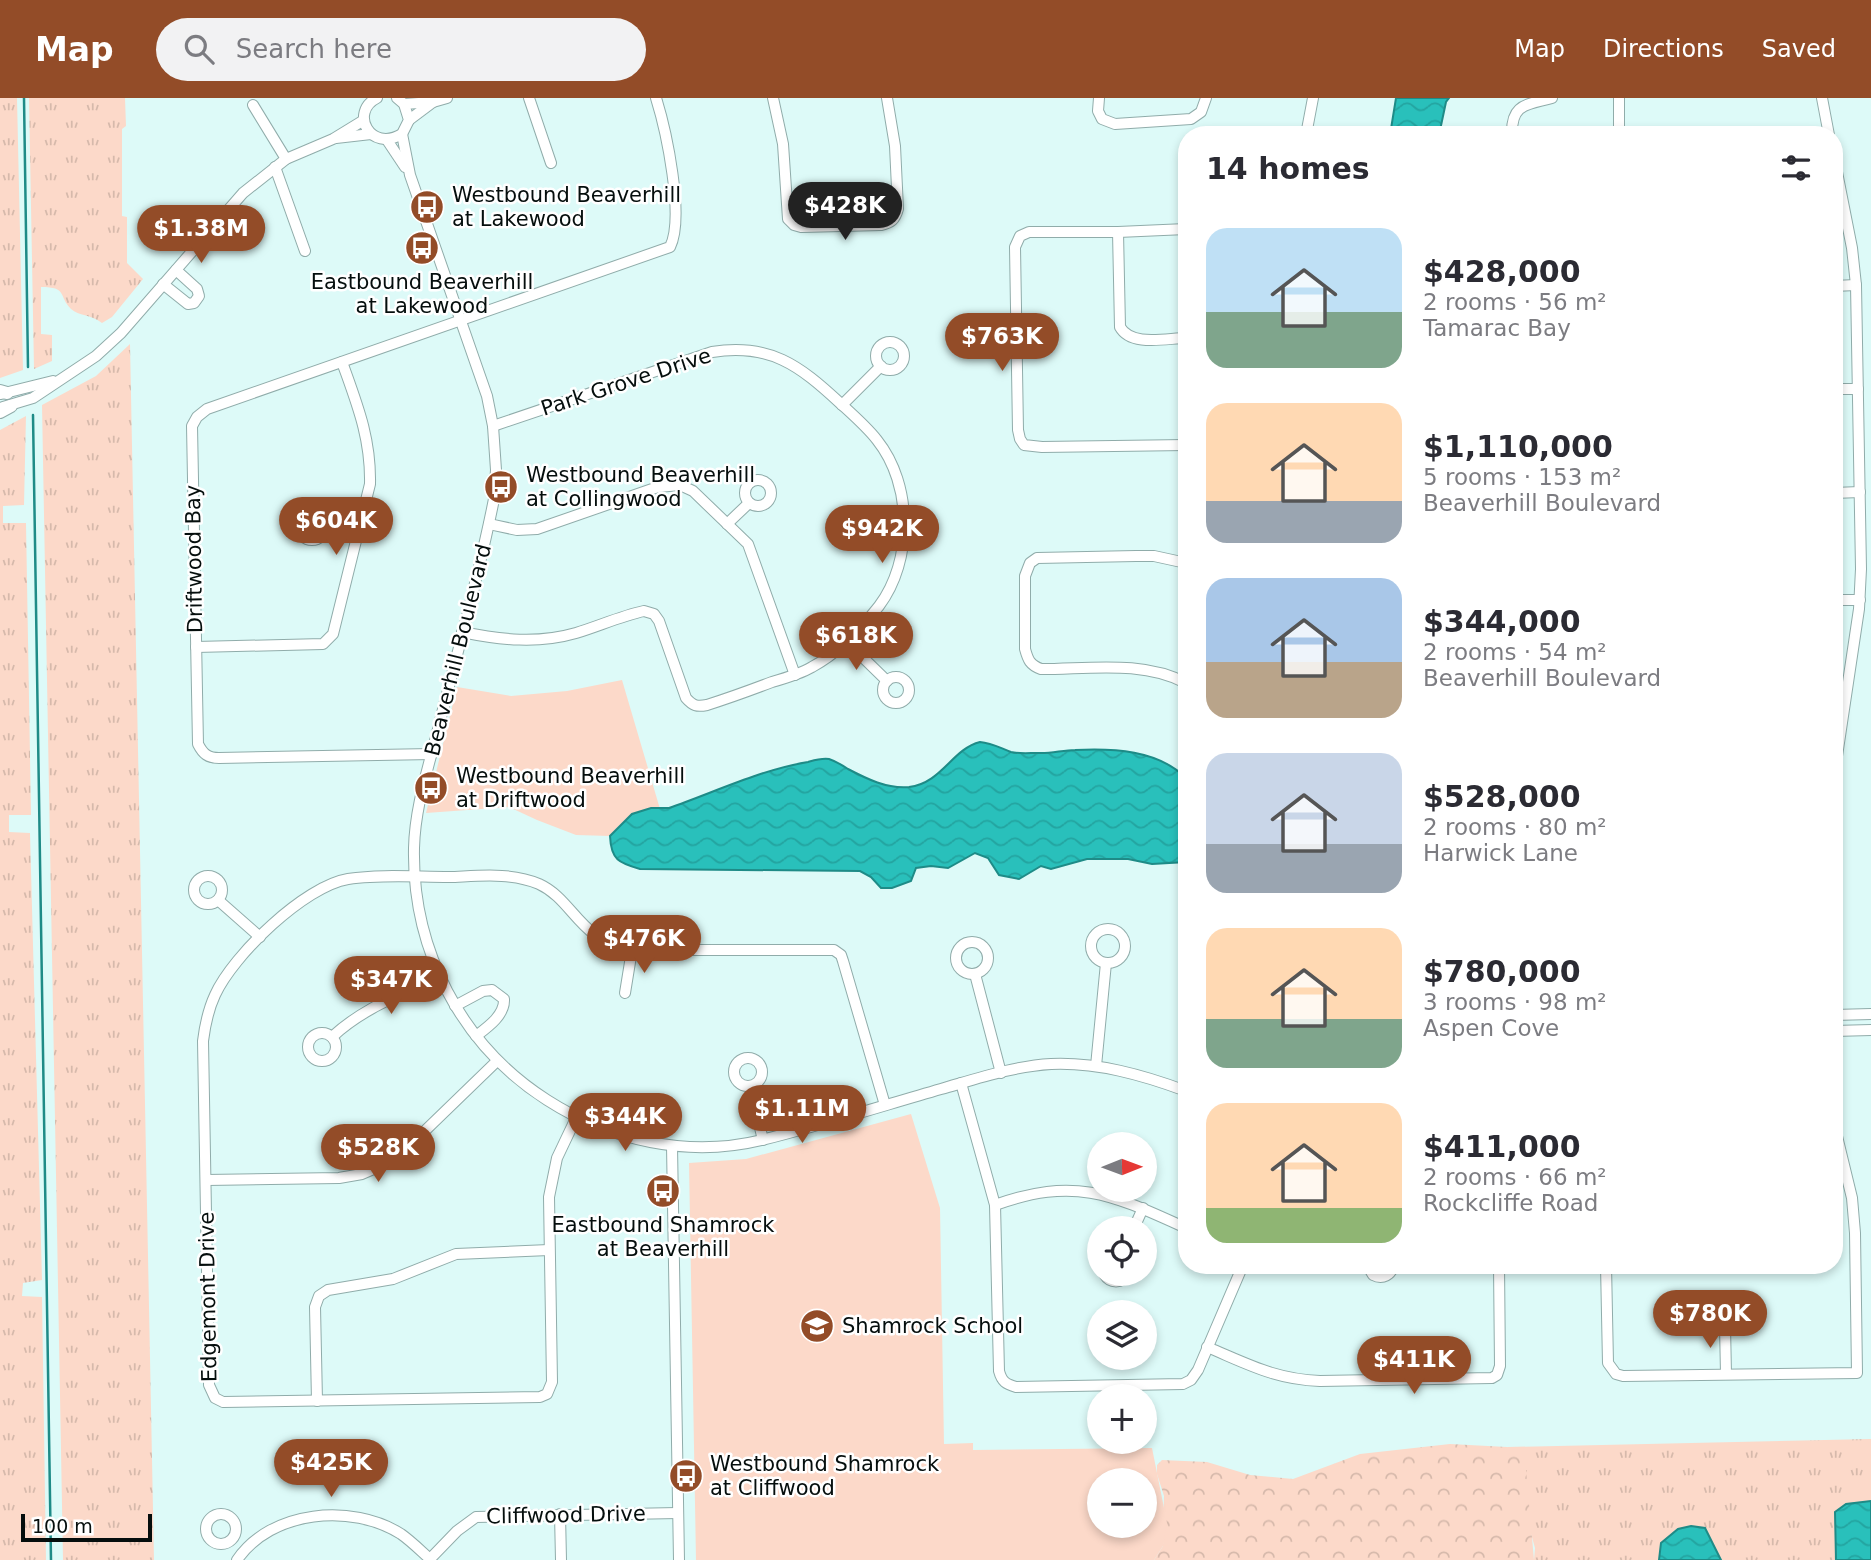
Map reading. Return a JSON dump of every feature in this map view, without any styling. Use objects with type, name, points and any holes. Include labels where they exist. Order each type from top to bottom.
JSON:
[{"type":"street","points":[[409,120],[401,101],[433,102],[447,98]]},
{"type":"street","points":[[530,98],[551,163]]},
{"type":"street","name":"Driftwood Bay","points":[[432,754],[219,758],[207,756],[198,744],[192,426],[197,417],[207,410],[670,247],[675,231],[673,180],[666,128],[656,98]]},
{"type":"street","points":[[773,98],[783,144],[788,219],[801,227],[881,225],[891,223],[896,218],[898,209],[895,146],[887,98]]},
{"type":"street","points":[[1099,98],[1098,111],[1101,120],[1115,124],[1191,119],[1201,111],[1206,98]]},
{"type":"street","points":[[1308,126],[1313,98]]},
{"type":"street","points":[[1512,126],[1513,115],[1517,110],[1552,98]]},
{"type":"street","points":[[1619,98],[1619,126]]},
{"type":"street","points":[[1822,98],[1827,126]]},
{"type":"street","points":[[371,134],[364,120],[365,112],[373,99]]},
{"type":"street","points":[[333,139],[371,134],[387,140],[402,134],[409,120],[433,102]]},
{"type":"street","points":[[253,105],[286,159]]},
{"type":"street","points":[[3,401],[33,398],[96,356],[112,342],[243,193],[286,159],[333,139],[364,120]]},
{"type":"street","name":"Beaverhill Boulevard","points":[[402,134],[410,175],[487,396],[493,426],[496,470],[494,499],[416,825],[415,877],[420,921],[438,977],[454,1006],[476,1036],[497,1061],[527,1087],[576,1118],[638,1140],[672,1146],[710,1148],[763,1140],[961,1083],[1050,1064],[1096,1066],[1147,1077],[1178,1088]]},
{"type":"street","name":"Beaverhill Boulevard","points":[[387,140],[410,175]]},
{"type":"street","points":[[275,167],[305,251]]},
{"type":"street","points":[[1843,210],[1852,248],[1856,285],[1860,492],[1860,600],[1843,690]]},
{"type":"street","points":[[1178,229],[1029,232],[1024,233],[1017,241],[1020,439],[1030,447],[1178,445]]},
{"type":"street","points":[[1118,232],[1120,327],[1124,334],[1136,339],[1178,338]]},
{"type":"street","points":[[163,284],[188,304],[194,303],[199,296],[197,289],[176,270]]},
{"type":"street","points":[[1843,286],[1856,285]]},
{"type":"street","name":"Park Grove Drive","points":[[462,632],[513,640],[552,638],[644,611],[653,614],[659,621],[686,698],[698,707],[813,667],[846,641],[879,605],[891,586],[903,545],[904,522],[899,485],[893,467],[878,441],[810,375],[781,358],[758,351],[729,349],[712,352],[493,426]]},
{"type":"street","points":[[196,646],[327,643],[333,634],[370,484],[371,460],[361,414],[342,362]]},
{"type":"street","points":[[842,405],[881,366]]},
{"type":"street","points":[[1843,389],[1858,388]]},
{"type":"street","points":[[489,523],[517,530],[537,529],[669,484],[680,485],[693,491],[748,544],[795,674]]},
{"type":"street","points":[[1843,493],[1860,492]]},
{"type":"street","points":[[727,524],[749,503]]},
{"type":"street","points":[[325,530],[357,537]]},
{"type":"street","points":[[1178,561],[1154,556],[1037,558],[1030,563],[1025,576],[1025,649],[1033,666],[1041,669],[1145,669],[1178,680]]},
{"type":"street","points":[[1843,600],[1860,600]]},
{"type":"street","points":[[846,641],[887,681]]},
{"type":"street","name":"Edgemont Drive","points":[[576,1118],[551,1177],[549,1250],[552,1382],[547,1394],[540,1397],[223,1402],[211,1393],[203,1041],[206,1018],[215,994],[225,977],[260,937],[307,897],[347,879],[520,877],[554,893],[598,937],[612,945],[632,950]]},
{"type":"street","points":[[218,900],[260,937]]},
{"type":"street","points":[[625,993],[632,950],[834,950],[844,961],[885,1105]]},
{"type":"street","points":[[1096,1066],[1106,963]]},
{"type":"street","points":[[975,974],[1001,1073]]},
{"type":"street","points":[[332,1037],[350,1020],[366,1010],[438,977]]},
{"type":"street","points":[[454,1006],[483,991],[492,990],[504,999],[500,1014],[476,1036]]},
{"type":"street","points":[[1843,1015],[1871,1014]]},
{"type":"street","points":[[1843,1031],[1871,1030]]},
{"type":"street","points":[[206,1180],[339,1178],[362,1174],[403,1152],[497,1061]]},
{"type":"street","points":[[961,1083],[995,1205],[999,1371],[1001,1379],[1007,1384],[1016,1387],[1183,1384],[1191,1380],[1198,1370],[1239,1274]]},
{"type":"street","points":[[750,1086],[763,1140]]},
{"type":"street","points":[[672,1146],[679,1560]]},
{"type":"street","points":[[1606,1274],[1607,1353],[1611,1370],[1623,1376],[1857,1373],[1852,1198],[1843,1161]]},
{"type":"street","points":[[995,1205],[1063,1189],[1110,1196],[1178,1224]]},
{"type":"street","points":[[1139,1216],[1143,1208]]},
{"type":"street","points":[[317,1401],[315,1307],[319,1296],[328,1290],[393,1279],[456,1254],[549,1250]]},
{"type":"street","points":[[1372,1274],[1381,1278],[1388,1274]]},
{"type":"street","points":[[1208,1347],[1275,1376],[1293,1380],[1492,1378],[1497,1375],[1500,1366],[1499,1274]]},
{"type":"street","points":[[1725,1326],[1726,1374]]},
{"type":"street","name":"Cliffwood Drive","points":[[430,1559],[475,1517],[678,1513]]},
{"type":"street","points":[[560,1514],[561,1560]]},
{"type":"street","points":[[232,1540],[240,1555],[268,1533],[293,1521],[323,1515],[350,1516],[375,1522],[401,1534],[430,1559]]},
{"type":"green space","points":[[0,98],[17,98],[23,370],[0,378]]},
{"type":"green space","points":[[29,98],[125,98],[126,126],[122,129],[122,216],[127,217],[127,263],[143,279],[112,317],[102,323],[71,309],[59,291],[41,287],[41,334],[52,335],[52,361],[34,369]]},
{"type":"green space","points":[[130,344],[154,1560],[63,1560],[42,405],[96,376]]},
{"type":"green space","points":[[26,416],[24,505],[3,506],[3,523],[26,523],[31,815],[9,815],[9,832],[30,833],[42,1280],[23,1283],[22,1296],[42,1297],[46,1560],[0,1560],[0,430]]},
{"type":"green space","points":[[622,680],[660,809],[638,812],[610,836],[576,835],[509,807],[426,813],[457,687],[511,696],[567,691]]},
{"type":"green space","name":"Shamrock School","points":[[911,1114],[940,1208],[944,1444],[973,1443],[973,1450],[1087,1449],[1087,1454],[1153,1454],[1156,1468],[1087,1468],[1087,1538],[1157,1538],[1157,1473],[1167,1523],[1163,1546],[1154,1560],[696,1560],[689,1163],[746,1159]]},
{"type":"green space","points":[[1871,1439],[1871,1560],[1534,1560],[1535,1548],[1507,1447]]},
{"type":"green space","points":[[1450,1444],[1507,1447],[1525,1459],[1534,1560],[1154,1560],[1163,1546],[1164,1496],[1157,1474],[1157,1465],[1162,1460],[1207,1462],[1250,1475],[1293,1479],[1360,1454]]},
{"type":"water","points":[[1396,98],[1449,98],[1441,126],[1391,126]]},
{"type":"water","points":[[980,742],[1017,753],[1090,749],[1119,751],[1149,756],[1175,769],[1178,771],[1178,862],[1152,864],[1128,859],[1087,859],[1051,869],[1041,866],[1019,879],[999,875],[988,858],[975,853],[948,868],[916,868],[911,881],[892,888],[881,888],[871,877],[860,871],[640,869],[622,862],[612,850],[610,836],[632,814],[651,808],[669,808],[772,770],[829,759],[877,782],[909,787],[939,773],[970,746]]},
{"type":"water","points":[[1871,1501],[1871,1560],[1836,1560],[1835,1512],[1846,1504]]},
{"type":"water","points":[[1691,1526],[1705,1528],[1721,1560],[1659,1560],[1661,1543],[1678,1529]]},
{"type":"waterway","points":[[24,98],[28,367]]},
{"type":"waterway","points":[[33,415],[51,1560]]},
{"type":"place","name":"Westbound Beaverhill at Lakewood","points":[[427,207]]},
{"type":"place","name":"Eastbound Beaverhill at Lakewood","points":[[422,248]]},
{"type":"place","name":"Westbound Beaverhill at Collingwood","points":[[501,487]]},
{"type":"place","name":"Westbound Beaverhill at Driftwood","points":[[431,788]]},
{"type":"place","name":"Eastbound Shamrock at Beaverhill","points":[[663,1191]]},
{"type":"place","name":"Shamrock School","points":[[817,1326]]},
{"type":"place","name":"Westbound Shamrock at Cliffwood","points":[[686,1476]]}]
